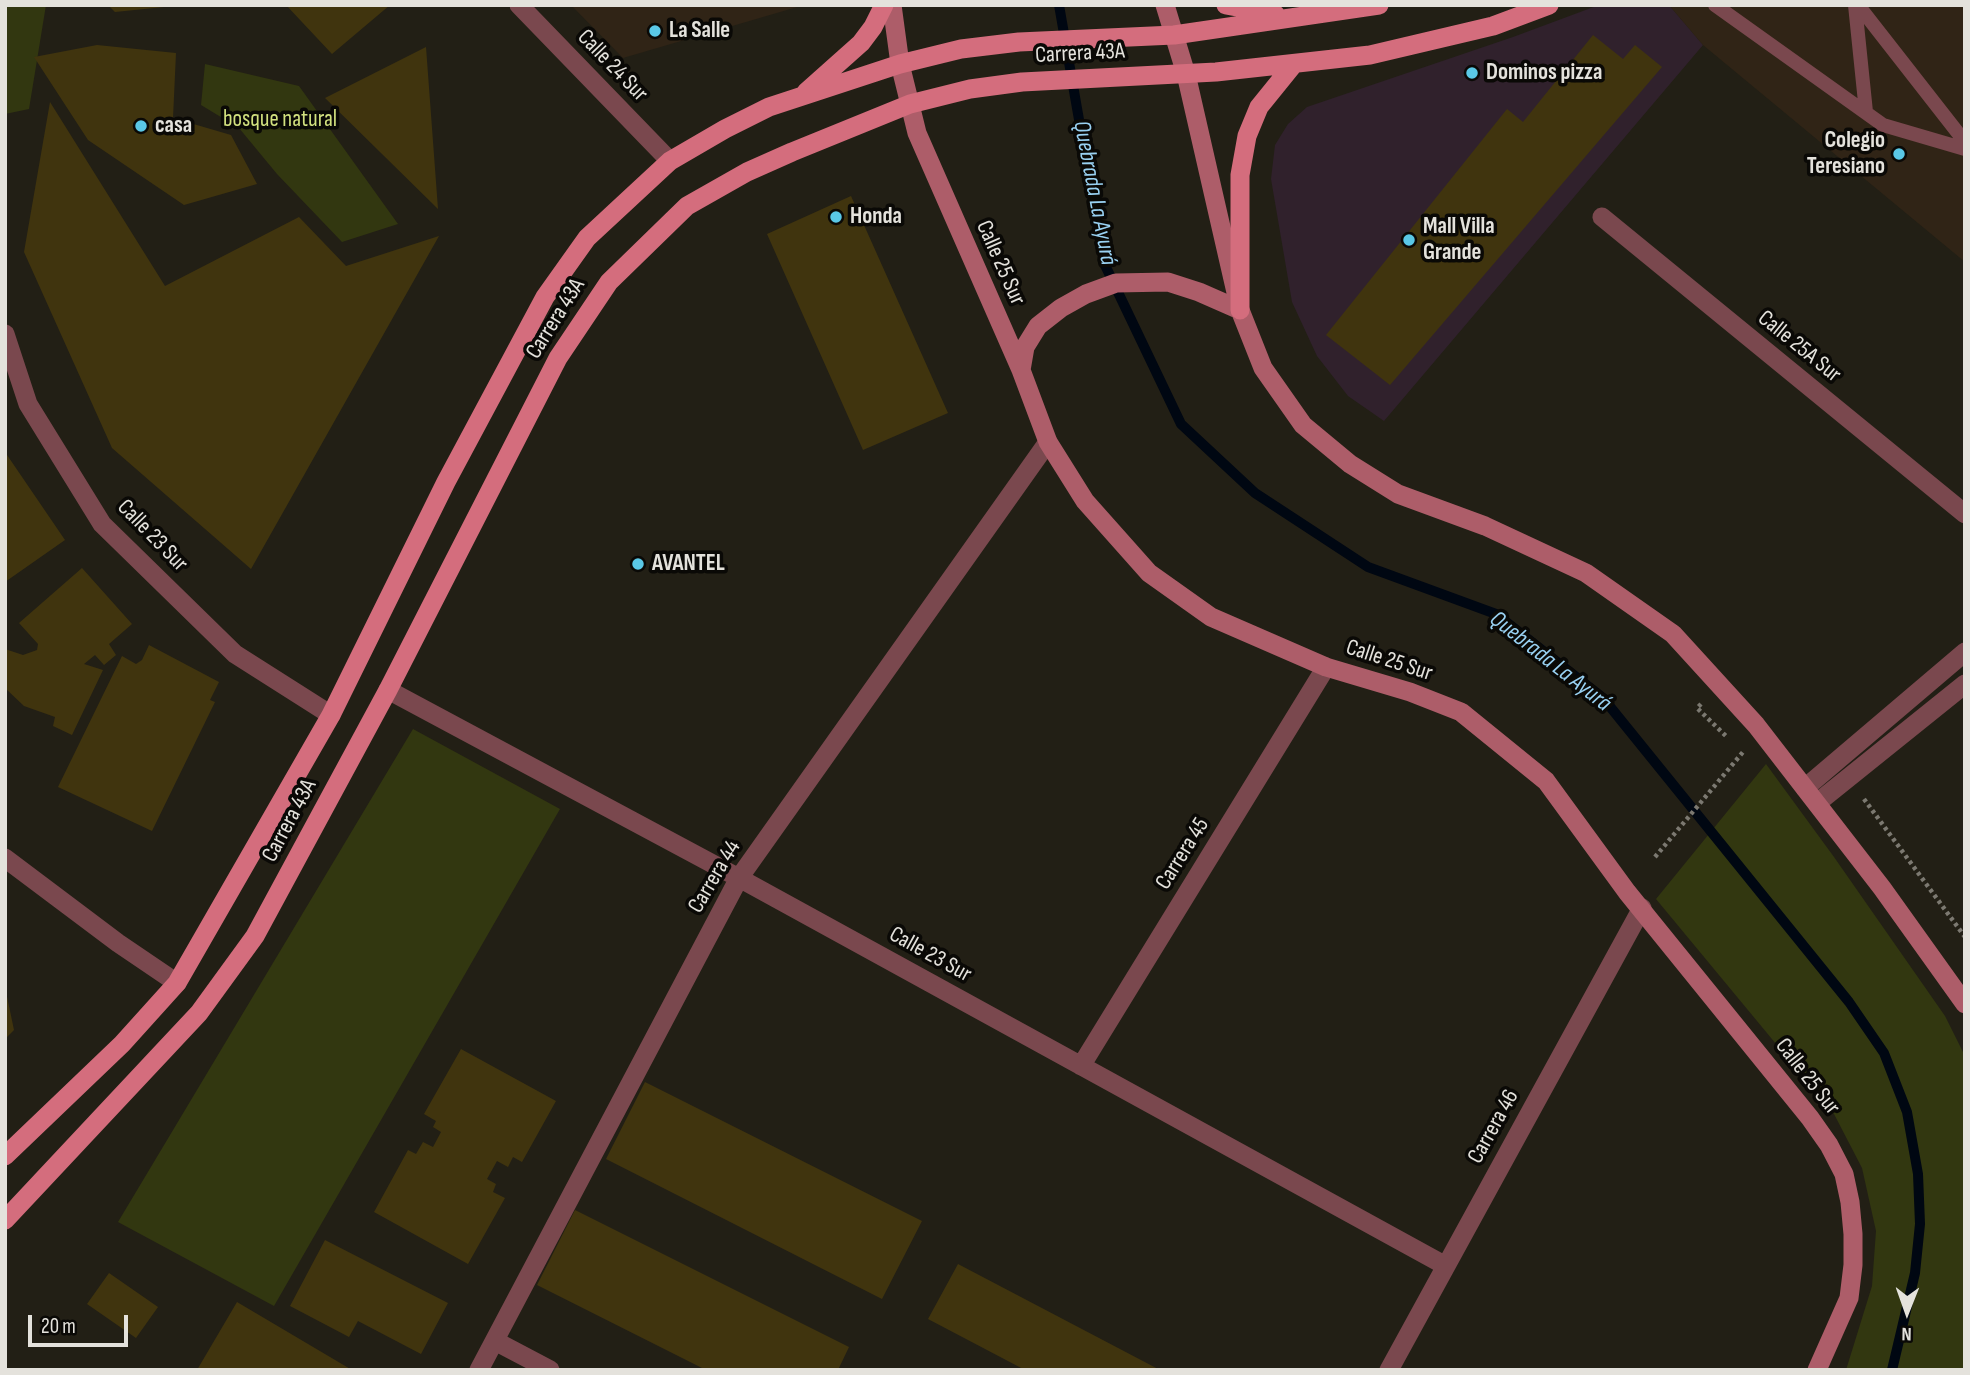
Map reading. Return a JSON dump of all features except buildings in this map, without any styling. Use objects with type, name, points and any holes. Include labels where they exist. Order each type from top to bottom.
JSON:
[{"type":"main road","points":[[800,97],[861,43],[884,5]]},
{"type":"main road","name":"Calle 25 Sur","points":[[892,5],[900,64],[918,133],[1021,370],[1048,442],[1085,501],[1149,573],[1211,617],[1326,667],[1410,692],[1461,712],[1546,781],[1642,908],[1829,1145],[1844,1174],[1853,1234],[1849,1298],[1818,1370]]},
{"type":"main road","points":[[1165,5],[1186,74],[1240,310],[1263,368],[1303,425],[1350,464],[1398,494],[1485,526],[1587,573],[1673,634],[1756,725],[1882,888],[1965,1004]]},
{"type":"main road","points":[[1226,5],[1268,13],[1308,16]]},
{"type":"main road","name":"Carrera 43A","points":[[5,1156],[122,1044],[177,983],[331,715],[446,482],[545,297],[587,238],[670,161],[758,113],[900,64],[961,49],[1104,37],[1174,35],[1379,5]]},
{"type":"main road","name":"Carrera 43A","points":[[5,1220],[199,1013],[255,936],[388,690],[558,358],[609,282],[687,206],[758,167],[910,104],[970,89],[1021,82],[1186,74],[1293,65],[1370,55],[1493,26],[1549,5]]},
{"type":"main road","points":[[1240,310],[1240,176],[1247,136],[1259,107],[1293,65]]},
{"type":"main road","points":[[1021,370],[1025,347],[1038,326],[1061,308],[1086,294],[1116,283],[1168,282],[1240,310]]},
{"type":"street","name":"Calle 24 Sur","points":[[519,5],[670,161]]},
{"type":"street","name":"Calle 25A Sur","points":[[1602,217],[1965,514]]},
{"type":"street","name":"Calle 23 Sur","points":[[5,334],[28,404],[102,524],[235,654],[331,715]]},
{"type":"street","name":"Carrera 44","points":[[479,1370],[739,878],[1048,442]]},
{"type":"street","points":[[1811,796],[1965,652]]},
{"type":"street","name":"Carrera 45","points":[[1082,1066],[1326,667]]},
{"type":"street","points":[[1811,796],[1849,778],[1965,684]]},
{"type":"street","name":"Calle 23 Sur","points":[[388,690],[739,878],[1446,1266]]},
{"type":"street","points":[[5,858],[118,943],[177,983]]},
{"type":"street","name":"Carrera 46","points":[[1389,1370],[1642,908]]},
{"type":"street","points":[[495,1341],[550,1370]]},
{"type":"lane","points":[[1715,5],[1883,125],[1965,149]]},
{"type":"lane","points":[[1856,5],[1866,112]]},
{"type":"lane","points":[[1856,5],[1965,142]]},
{"type":"path","points":[[1655,857],[1733,762]]},
{"type":"path","points":[[1849,778],[1965,937]]},
{"type":"shaded area","name":"La Salle","points":[[571,5],[804,5],[623,58]]},
{"type":"shaded area","name":"Mall Villa Grande","points":[[1599,5],[1669,5],[1703,45],[1384,421],[1348,396],[1317,356],[1292,302],[1271,179],[1275,145],[1288,124],[1307,107]]},
{"type":"shaded area","name":"Colegio Teresiano","points":[[1669,5],[1965,5],[1965,262],[1703,45]]},
{"type":"green space","points":[[5,5],[46,5],[29,109],[5,114]]},
{"type":"green space","name":"bosque natural","points":[[205,64],[299,86],[398,224],[342,242],[277,174],[239,128],[201,105]]},
{"type":"green space","points":[[413,729],[560,809],[274,1306],[118,1222]]},
{"type":"green space","points":[[1766,764],[1945,1016],[1965,1056],[1965,1370],[1846,1370],[1872,1286],[1876,1231],[1862,1168],[1834,1114],[1656,899]]},
{"type":"waterway","name":"Quebrada La Ayurá","points":[[1059,5],[1104,263],[1181,424],[1255,493],[1368,567],[1496,614],[1603,698],[1849,1002],[1884,1053],[1907,1112],[1918,1174],[1920,1224],[1915,1273],[1892,1370]]},
{"type":"place","name":"La Salle","points":[[655,31]]},
{"type":"place","name":"Dominos pizza","points":[[1472,73]]},
{"type":"place","name":"casa","points":[[141,126]]},
{"type":"place","name":"Colegio Teresiano","points":[[1899,154]]},
{"type":"place","name":"Honda","points":[[836,217]]},
{"type":"place","name":"Mall Villa Grande","points":[[1409,240]]},
{"type":"place","name":"AVANTEL","points":[[638,564]]}]
